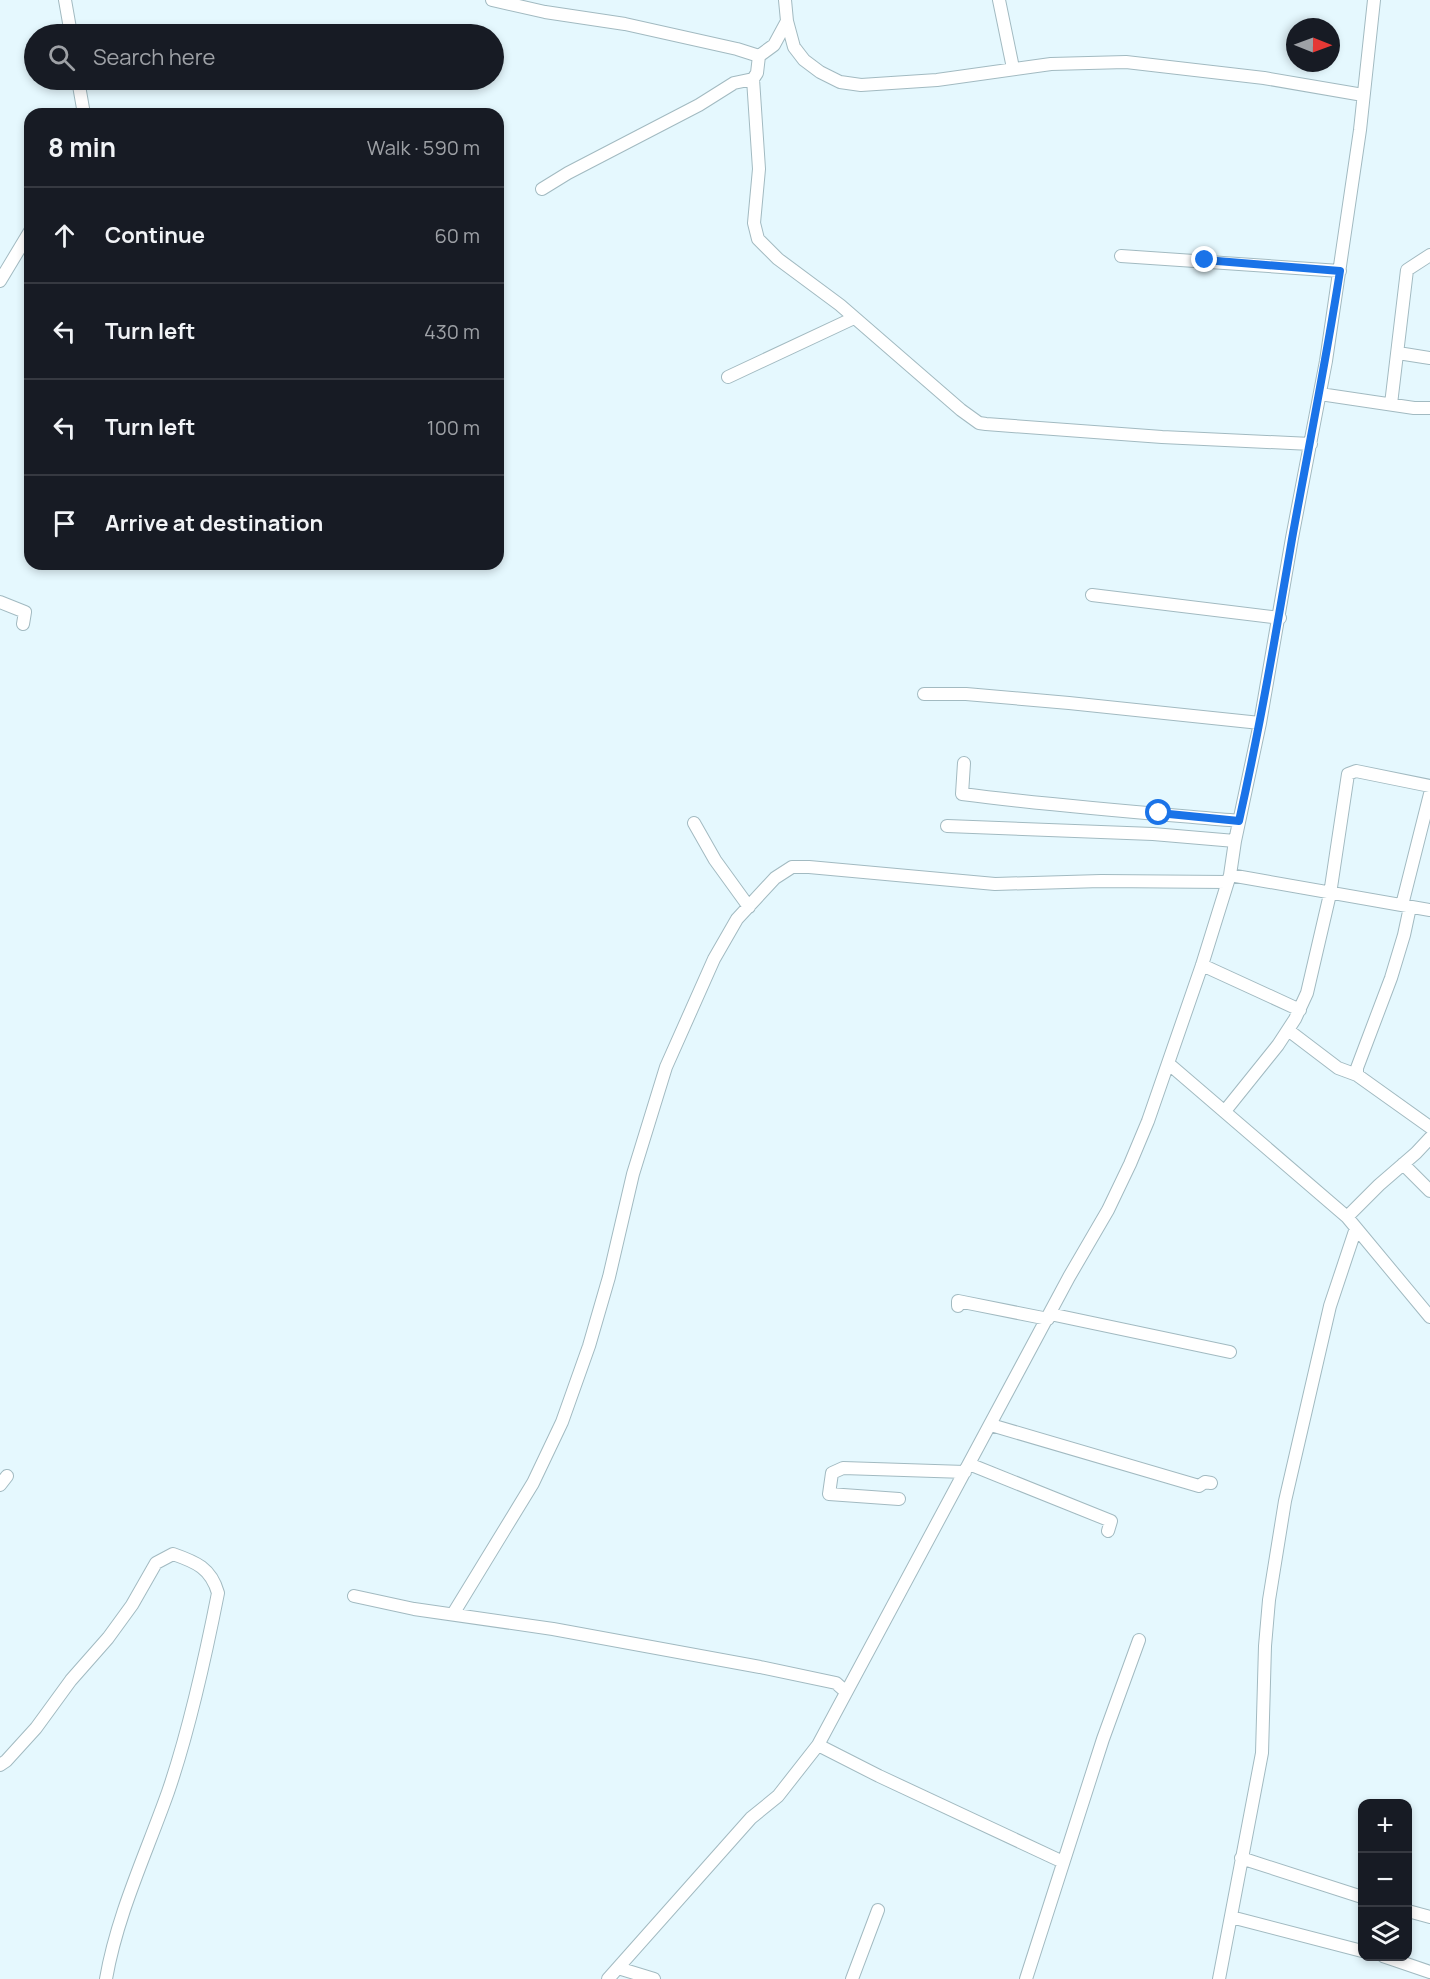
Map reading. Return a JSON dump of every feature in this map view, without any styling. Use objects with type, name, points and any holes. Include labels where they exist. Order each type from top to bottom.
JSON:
[{"type":"street","points":[[65,0],[70,24]]},
{"type":"street","points":[[492,0],[545,12],[625,24],[759,56]]},
{"type":"street","points":[[785,0],[787,21],[794,46],[804,60],[820,72],[840,82],[861,85],[937,80],[1013,68],[1083,62],[1126,62],[1264,78],[1363,95]]},
{"type":"street","points":[[999,0],[1013,68]]},
{"type":"street","points":[[608,1979],[751,1818],[778,1796],[818,1745],[1130,1164],[1169,1064],[1228,878],[1260,723],[1340,271],[1374,0]]},
{"type":"street","points":[[787,21],[774,45],[759,56],[757,73],[753,79],[759,169],[754,223],[758,239],[766,249],[854,318],[961,410],[979,423],[1162,437],[1311,444]]},
{"type":"street","points":[[542,189],[568,173],[699,105],[734,83],[753,79]]},
{"type":"street","points":[[80,90],[83,108]]},
{"type":"street","points":[[0,281],[24,241]]},
{"type":"street","points":[[1391,404],[1407,270],[1430,255]]},
{"type":"street","points":[[1121,256],[1340,271]]},
{"type":"street","points":[[728,377],[854,318]]},
{"type":"street","points":[[1398,353],[1430,358]]},
{"type":"street","points":[[1320,394],[1430,408]]},
{"type":"street","points":[[1092,595],[1280,618]]},
{"type":"street","points":[[0,602],[25,612],[23,624]]},
{"type":"street","points":[[924,694],[966,694],[1059,702],[1260,723]]},
{"type":"street","points":[[964,763],[962,794],[1032,803],[1239,821]]},
{"type":"street","points":[[1225,1111],[1288,1030],[1300,1010],[1309,984],[1330,894],[1348,774],[1356,771],[1430,786]]},
{"type":"street","points":[[1357,1075],[1360,1059],[1397,958],[1430,794]]},
{"type":"street","points":[[693,823],[715,860],[749,907]]},
{"type":"street","points":[[947,826],[1153,834],[1235,841]]},
{"type":"street","points":[[453,1614],[533,1483],[562,1422],[602,1300],[633,1174],[666,1067],[714,959],[737,919],[775,878],[792,867],[809,867],[995,884],[1228,878],[1430,910]]},
{"type":"street","points":[[1202,965],[1300,1010]]},
{"type":"street","points":[[1288,1030],[1338,1068],[1357,1075],[1430,1127]]},
{"type":"street","points":[[1169,1064],[1347,1217],[1430,1317]]},
{"type":"street","points":[[1347,1217],[1378,1185],[1430,1138]]},
{"type":"street","points":[[1402,1164],[1430,1191]]},
{"type":"street","points":[[1218,1979],[1262,1753],[1265,1646],[1269,1600],[1285,1501],[1330,1306],[1356,1228]]},
{"type":"street","points":[[958,1306],[958,1301],[1230,1352]]},
{"type":"street","points":[[991,1425],[1199,1486],[1205,1482],[1211,1483]]},
{"type":"street","points":[[899,1499],[829,1494],[832,1473],[843,1468],[967,1468],[1111,1521],[1108,1531]]},
{"type":"street","points":[[0,1765],[36,1728],[71,1680],[108,1638],[132,1605],[156,1563],[173,1554],[197,1562],[214,1580],[218,1593],[190,1716],[169,1788],[125,1906],[106,1979]]},
{"type":"street","points":[[354,1596],[414,1609],[553,1629],[760,1666],[836,1683],[846,1692]]},
{"type":"street","points":[[1026,1979],[1103,1739],[1139,1640]]},
{"type":"street","points":[[818,1745],[1063,1862]]},
{"type":"street","points":[[1241,1858],[1358,1896]]},
{"type":"street","points":[[852,1979],[878,1910]]},
{"type":"street","points":[[1412,1912],[1430,1917]]},
{"type":"street","points":[[1231,1917],[1358,1950]]},
{"type":"street","points":[[1398,1961],[1430,1972]]},
{"type":"street","points":[[618,1968],[654,1979]]},
{"type":"route","points":[[1159,813],[1239,821],[1280,618],[1292,538],[1326,361],[1340,271],[1205,260]]}]
